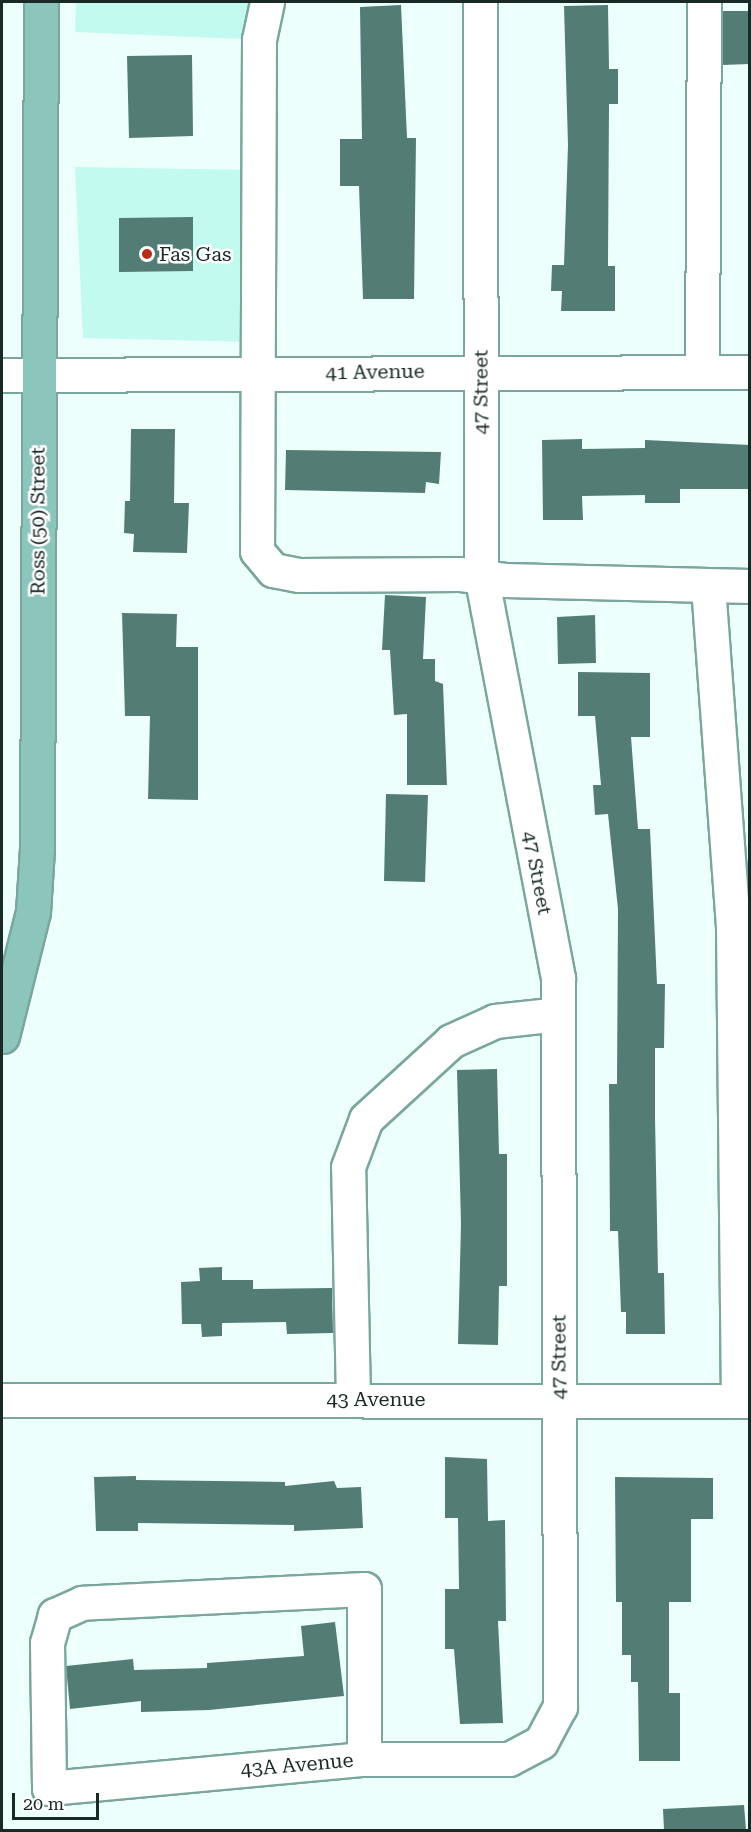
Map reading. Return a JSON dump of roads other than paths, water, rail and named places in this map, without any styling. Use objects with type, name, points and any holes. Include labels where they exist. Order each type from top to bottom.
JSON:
[{"type":"main road","name":"Ross (50) Street","points":[[4,1023],[36,884],[41,2]]},
{"type":"street","points":[[267,2],[259,39],[257,550],[273,570],[299,575],[481,576],[750,586]]},
{"type":"street","name":"47 Street","points":[[480,2],[481,576],[558,978],[560,1707],[542,1742]]},
{"type":"street","points":[[702,372],[704,2]]},
{"type":"street","name":"41 Avenue","points":[[2,375],[481,371],[750,372]]},
{"type":"street","points":[[708,586],[733,926],[744,1401]]},
{"type":"street","points":[[353,1399],[348,1167],[366,1119],[451,1041],[495,1021],[558,1014]]},
{"type":"street","name":"43 Avenue","points":[[2,1400],[744,1401]]},
{"type":"street","name":"43A Avenue","points":[[364,1760],[364,1589],[114,1599],[82,1603],[55,1615],[47,1643],[49,1788],[364,1760],[497,1760],[518,1756],[542,1742]]},
{"type":"place","name":"Fas Gas","points":[[147,254]]}]
